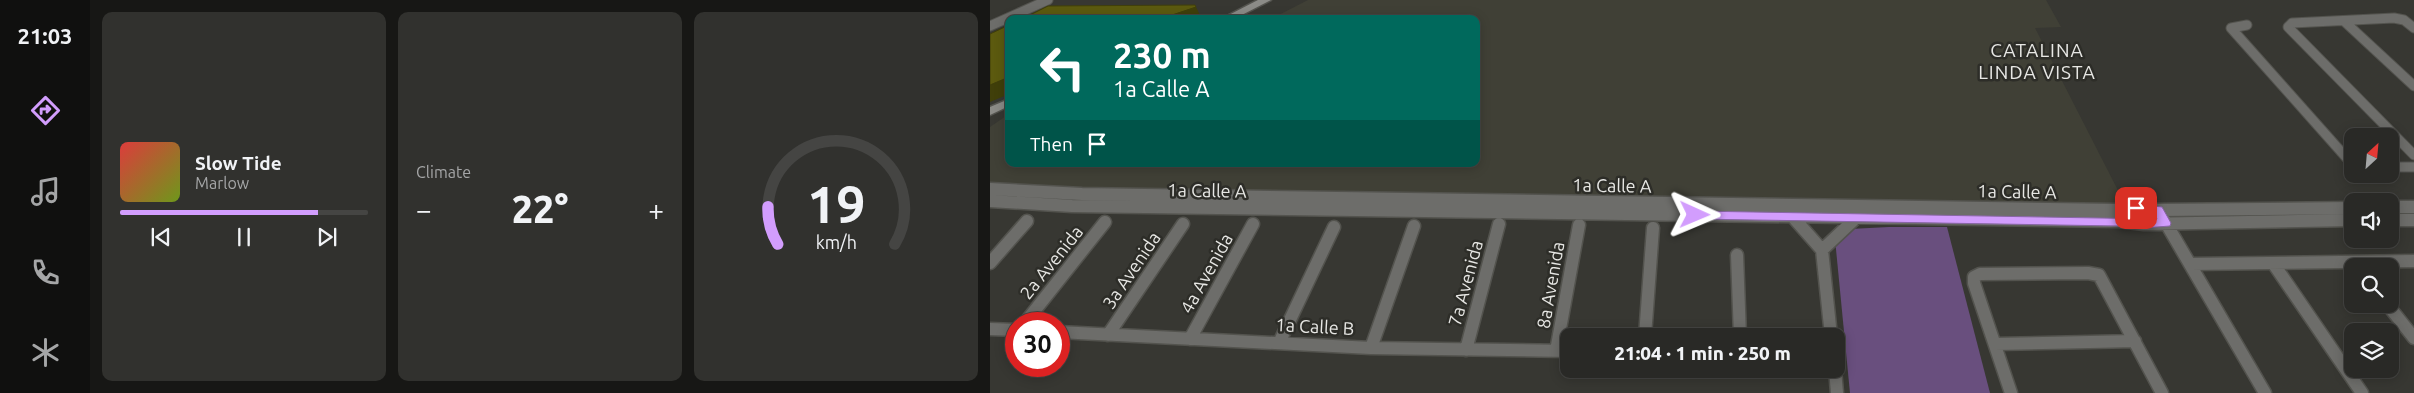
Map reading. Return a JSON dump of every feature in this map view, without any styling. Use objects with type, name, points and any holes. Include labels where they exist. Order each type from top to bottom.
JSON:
[{"type":"street","points":[[1015,15],[1048,0]]},
{"type":"street","points":[[1234,15],[1266,0]]},
{"type":"street","points":[[2414,28],[2404,20],[2394,18],[2345,22],[2292,23],[2288,27],[2414,155]]},
{"type":"street","points":[[990,26],[1005,19]]},
{"type":"street","points":[[2345,22],[2414,86]]},
{"type":"street","points":[[2247,25],[2231,28],[2344,155]]},
{"type":"street","points":[[990,111],[1005,104]]},
{"type":"street","points":[[2399,167],[2414,166]]},
{"type":"street","name":"1a Calle A","points":[[990,189],[1082,194],[2116,210],[2136,208],[2158,210],[2344,208]]},
{"type":"street","points":[[1072,206],[1082,194]]},
{"type":"street","name":"1a Calle A","points":[[990,202],[1072,206],[2119,221],[2144,224],[2344,220]]},
{"type":"street","points":[[2399,207],[2414,207]]},
{"type":"street","points":[[2037,208],[2041,220]]},
{"type":"street","points":[[2158,210],[2265,393]]},
{"type":"street","points":[[1792,216],[1822,250],[1831,328]]},
{"type":"street","points":[[1822,250],[1857,217]]},
{"type":"street","points":[[2399,220],[2414,220]]},
{"type":"street","points":[[990,262],[1027,221]]},
{"type":"street","name":"2a Avenida","points":[[1034,312],[1105,222]]},
{"type":"street","name":"3a Avenida","points":[[1108,335],[1183,224]]},
{"type":"street","name":"4a Avenida","points":[[1190,339],[1253,224]]},
{"type":"street","name":"7a Avenida","points":[[1466,350],[1499,224]]},
{"type":"street","name":"8a Avenida","points":[[1565,328],[1579,225]]},
{"type":"street","points":[[1371,348],[1414,226]]},
{"type":"street","points":[[1279,343],[1334,227]]},
{"type":"street","points":[[1647,328],[1653,228]]},
{"type":"street","points":[[1737,255],[1740,328]]},
{"type":"street","points":[[2399,262],[2414,261]]},
{"type":"street","points":[[2272,263],[2362,393]]},
{"type":"street","points":[[2191,264],[2344,264]]},
{"type":"street","points":[[2011,393],[1974,283],[1974,276],[1980,274],[2088,273],[2099,275],[2162,393]]},
{"type":"street","points":[[2394,313],[2414,338]]},
{"type":"street","points":[[990,329],[1005,330]]},
{"type":"street","name":"1a Calle B","points":[[1070,333],[1371,348],[1560,351]]},
{"type":"street","points":[[1995,344],[2135,341]]},
{"type":"street","points":[[1836,378],[1837,393]]},
{"type":"shaded area","points":[[1308,0],[2046,0],[2061,27],[2035,28],[2129,212],[990,201],[990,127],[1005,117],[1005,167],[1480,167],[1480,15],[1279,15]]},
{"type":"shaded area","points":[[1947,227],[1990,393],[1850,393],[1835,239],[1850,229]]},
{"type":"building","points":[[1195,5],[1196,7],[1172,15],[1030,15],[1048,6]]},
{"type":"building","points":[[1005,27],[1005,79],[990,85],[990,34]]},
{"type":"district","name":"CATALINA LINDA VISTA","points":[[2037,61]]},
{"type":"route","points":[[1695,215],[2166,223],[2158,210],[2136,208]]}]
